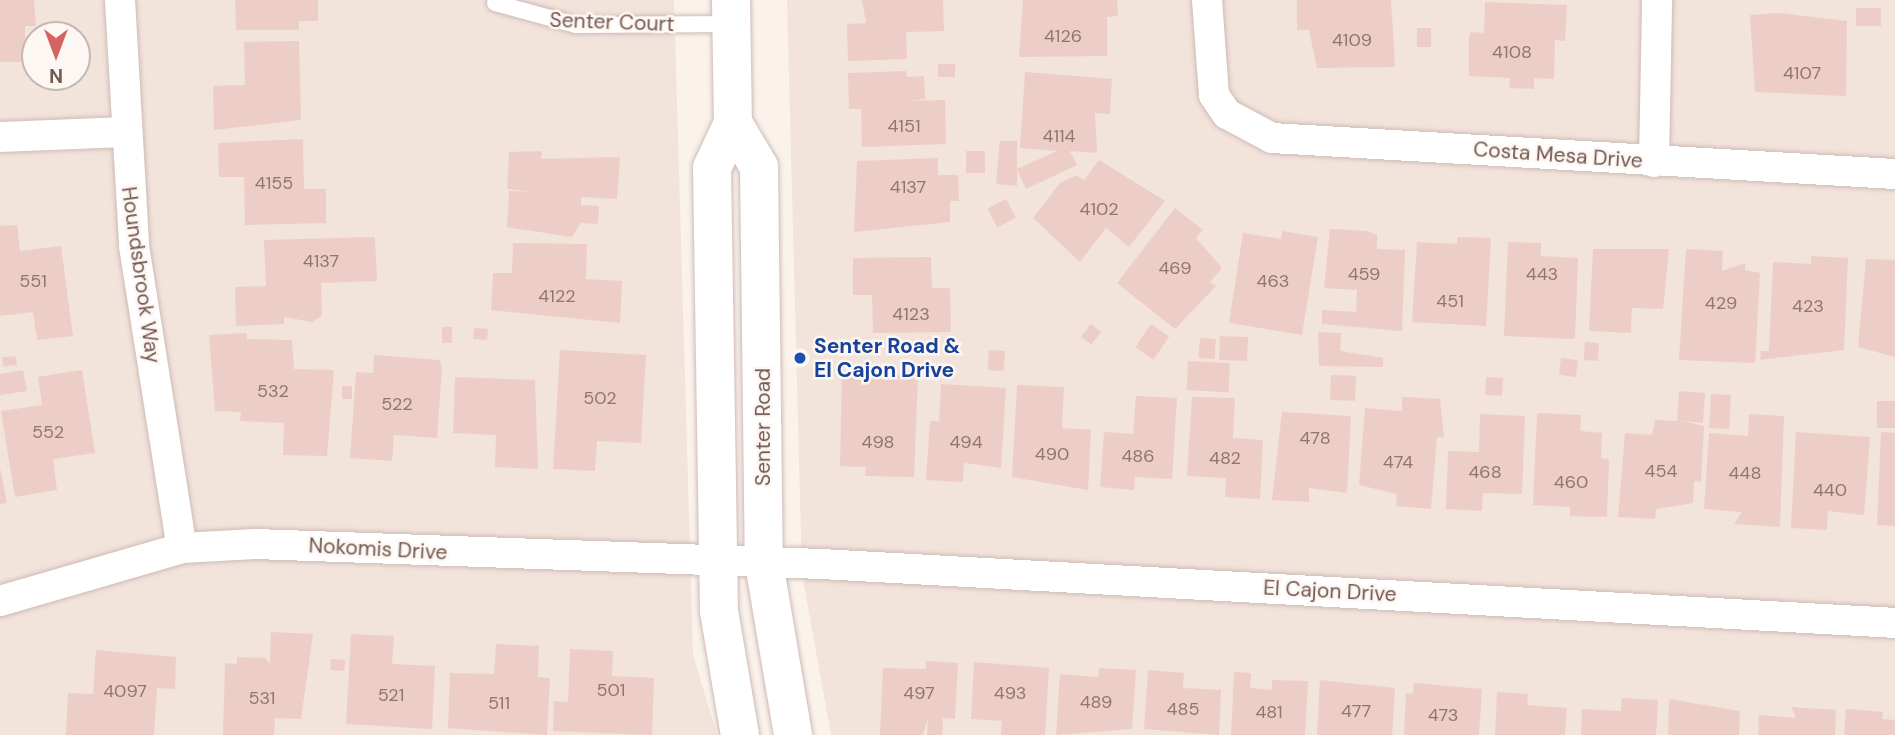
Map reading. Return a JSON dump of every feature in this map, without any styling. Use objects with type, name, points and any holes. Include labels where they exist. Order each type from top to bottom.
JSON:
[{"type":"main road","points":[[731,12],[733,123],[712,169],[719,611],[740,735]]},
{"type":"main road","name":"Senter Road","points":[[733,123],[759,167],[764,563],[793,735]]},
{"type":"street","name":"Houndsbrook Way","points":[[120,0],[123,132],[134,246],[182,548]]},
{"type":"street","name":"Costa Mesa Drive","points":[[1207,0],[1208,71],[1227,114],[1272,138],[1895,174]]},
{"type":"street","points":[[1654,162],[1657,0]]},
{"type":"street","points":[[0,137],[123,132]]},
{"type":"street","name":"Nokomis Drive","points":[[0,601],[182,548],[254,544],[764,563]]},
{"type":"street","name":"El Cajon Drive","points":[[764,563],[1895,623]]},
{"type":"lane","name":"Senter Court","points":[[495,2],[576,25],[731,12]]},
{"type":"shaded area","points":[[0,0],[674,0],[693,655],[717,735],[0,735]]},
{"type":"shaded area","points":[[787,0],[1895,0],[1895,735],[831,735],[802,574]]},
{"type":"building","points":[[0,0],[34,0],[36,21],[21,21],[21,62],[0,62]]},
{"type":"building","points":[[235,0],[318,0],[318,21],[299,21],[299,30],[236,30]]},
{"type":"building","points":[[862,0],[943,0],[944,31],[906,32],[907,59],[848,61],[847,24],[866,23]]},
{"type":"building","points":[[1023,0],[1117,0],[1118,16],[1107,17],[1107,56],[1019,57]]},
{"type":"building","points":[[1297,0],[1391,0],[1395,67],[1317,68],[1309,30],[1297,30]]},
{"type":"building","points":[[1485,2],[1567,5],[1565,41],[1555,40],[1554,79],[1534,78],[1534,89],[1509,88],[1510,78],[1469,76],[1469,38],[1471,32],[1484,33]]},
{"type":"building","points":[[1856,8],[1881,8],[1881,26],[1856,26]]},
{"type":"building","points":[[1780,13],[1847,21],[1846,96],[1755,92],[1750,15]]},
{"type":"building","points":[[1417,28],[1431,28],[1431,47],[1417,47]]},
{"type":"building","points":[[299,41],[301,120],[214,130],[213,86],[245,85],[244,42]]},
{"type":"building","points":[[938,64],[955,64],[955,77],[938,77]]},
{"type":"building","points":[[906,71],[907,77],[924,76],[925,99],[907,101],[945,100],[946,144],[862,147],[861,109],[849,109],[848,73]]},
{"type":"building","points":[[1025,72],[1112,79],[1110,114],[1095,113],[1097,153],[1070,151],[1077,165],[1026,189],[1017,169],[1057,151],[1020,148]]},
{"type":"building","points":[[303,139],[304,189],[326,189],[326,223],[245,225],[244,177],[219,177],[218,143]]},
{"type":"building","points":[[1000,141],[1017,141],[1017,186],[996,184]]},
{"type":"building","points":[[542,151],[541,159],[620,157],[617,199],[581,197],[581,205],[599,206],[598,224],[581,223],[572,237],[507,227],[509,191],[532,192],[507,189],[509,152]]},
{"type":"building","points":[[966,151],[985,151],[985,173],[966,173]]},
{"type":"building","points":[[938,158],[938,175],[958,175],[959,201],[950,201],[950,222],[854,232],[857,161]]},
{"type":"building","points":[[1099,160],[1165,201],[1129,247],[1106,228],[1080,262],[1033,218],[1060,183],[1077,175],[1084,180]]},
{"type":"building","points":[[1006,199],[1016,218],[997,227],[987,209]]},
{"type":"building","points":[[1175,208],[1203,230],[1196,238],[1222,268],[1210,282],[1216,286],[1175,329],[1117,283]]},
{"type":"building","points":[[17,225],[20,251],[61,246],[73,336],[37,340],[33,312],[0,316],[0,226]]},
{"type":"building","points":[[1330,229],[1367,231],[1377,235],[1377,249],[1405,250],[1402,331],[1322,324],[1322,310],[1356,312],[1357,290],[1324,288]]},
{"type":"building","points":[[1282,231],[1318,237],[1302,335],[1229,323],[1243,233],[1281,239]]},
{"type":"building","points":[[375,237],[377,281],[321,283],[322,316],[312,322],[284,317],[284,324],[236,326],[235,287],[266,286],[264,240]]},
{"type":"building","points":[[1457,237],[1491,238],[1486,326],[1412,322],[1417,242],[1457,244]]},
{"type":"building","points":[[1508,242],[1541,243],[1541,256],[1578,258],[1575,339],[1504,336]]},
{"type":"building","points":[[513,243],[587,244],[586,279],[622,281],[620,323],[491,310],[493,273],[512,273]]},
{"type":"building","points":[[1593,249],[1669,249],[1663,309],[1632,308],[1631,333],[1589,331]]},
{"type":"building","points":[[1686,249],[1723,251],[1722,271],[1745,263],[1745,270],[1760,273],[1755,363],[1679,360]]},
{"type":"building","points":[[1811,256],[1848,258],[1844,350],[1760,360],[1761,351],[1769,351],[1773,262],[1811,264]]},
{"type":"building","points":[[931,257],[932,288],[950,288],[951,332],[873,333],[872,295],[853,295],[853,258]]},
{"type":"building","points":[[1866,259],[1895,260],[1895,357],[1858,347]]},
{"type":"building","points":[[1091,324],[1101,332],[1091,345],[1081,336]]},
{"type":"building","points":[[1151,324],[1169,336],[1154,360],[1135,347]]},
{"type":"building","points":[[442,327],[452,327],[452,343],[442,343]]},
{"type":"building","points":[[474,328],[488,329],[487,340],[473,339]]},
{"type":"building","points":[[1318,332],[1341,333],[1340,351],[1383,358],[1383,367],[1319,366]]},
{"type":"building","points":[[247,333],[247,339],[292,340],[294,369],[334,370],[327,456],[283,455],[284,423],[240,421],[241,412],[215,411],[209,335]]},
{"type":"building","points":[[1220,336],[1248,337],[1247,361],[1219,360]]},
{"type":"building","points":[[1200,338],[1216,339],[1215,359],[1199,358]]},
{"type":"building","points":[[1585,342],[1599,343],[1598,361],[1584,360]]},
{"type":"building","points":[[560,350],[646,355],[641,443],[597,441],[595,471],[553,469]]},
{"type":"building","points":[[989,350],[1005,351],[1004,371],[988,370]]},
{"type":"building","points":[[374,355],[439,360],[442,367],[437,438],[394,435],[392,461],[350,458],[356,372],[373,373]]},
{"type":"building","points":[[16,356],[17,365],[3,366],[2,357]]},
{"type":"building","points":[[1561,358],[1578,360],[1576,377],[1559,375]]},
{"type":"building","points":[[1188,361],[1230,363],[1228,392],[1186,390]]},
{"type":"building","points":[[23,370],[27,391],[0,395],[0,374]]},
{"type":"building","points":[[82,370],[95,453],[53,459],[57,490],[15,497],[1,411],[42,405],[38,377]]},
{"type":"building","points":[[842,374],[918,375],[914,477],[865,476],[866,467],[840,466]]},
{"type":"building","points":[[1331,375],[1356,376],[1355,401],[1330,400]]},
{"type":"building","points":[[455,377],[535,380],[538,469],[495,467],[496,435],[453,433]]},
{"type":"building","points":[[1486,377],[1503,378],[1502,396],[1485,395]]},
{"type":"building","points":[[941,384],[1006,388],[1001,468],[964,463],[963,482],[926,480],[930,421],[939,421]]},
{"type":"building","points":[[1017,385],[1064,387],[1062,428],[1091,430],[1088,490],[1012,477]]},
{"type":"building","points":[[342,386],[352,386],[352,399],[342,399]]},
{"type":"building","points":[[1679,391],[1705,393],[1703,423],[1682,421],[1704,426],[1701,482],[1694,481],[1693,503],[1656,509],[1655,519],[1618,517],[1625,433],[1652,435],[1655,420],[1677,421]]},
{"type":"building","points":[[1711,394],[1731,395],[1729,429],[1709,428]]},
{"type":"building","points":[[1136,396],[1177,398],[1172,479],[1135,477],[1134,490],[1100,487],[1104,432],[1133,434]]},
{"type":"building","points":[[1192,397],[1235,398],[1233,438],[1263,440],[1260,499],[1225,497],[1226,478],[1187,476]]},
{"type":"building","points":[[1402,397],[1440,399],[1444,438],[1437,437],[1431,509],[1396,506],[1397,494],[1359,485],[1365,408],[1402,411]]},
{"type":"building","points":[[1877,401],[1895,401],[1895,428],[1877,428]]},
{"type":"building","points":[[1282,412],[1351,416],[1347,493],[1309,488],[1309,502],[1272,500]]},
{"type":"building","points":[[1537,413],[1581,415],[1580,431],[1602,433],[1601,458],[1609,459],[1607,517],[1570,516],[1570,507],[1533,505]]},
{"type":"building","points":[[1480,414],[1525,416],[1522,494],[1483,493],[1482,511],[1446,509],[1448,451],[1479,452]]},
{"type":"building","points":[[1749,414],[1784,416],[1780,527],[1734,524],[1742,512],[1704,509],[1709,433],[1748,436]]},
{"type":"building","points":[[1796,432],[1870,437],[1864,515],[1828,511],[1827,530],[1791,528]]},
{"type":"building","points":[[1881,432],[1895,433],[1895,526],[1877,525]]},
{"type":"building","points":[[0,468],[7,503],[0,504]]},
{"type":"building","points":[[271,632],[313,634],[301,719],[275,718],[274,735],[223,735],[225,663],[237,664],[237,657],[265,658],[270,664]]},
{"type":"building","points":[[351,634],[394,636],[392,664],[435,666],[432,729],[346,724]]},
{"type":"building","points":[[496,644],[539,646],[538,677],[550,678],[547,735],[448,728],[450,673],[494,674]]},
{"type":"building","points":[[570,649],[613,651],[612,676],[654,678],[652,735],[553,731],[554,701],[568,702]]},
{"type":"building","points":[[96,650],[176,657],[175,689],[157,688],[154,735],[66,735],[68,693],[93,694]]},
{"type":"building","points":[[331,659],[345,660],[344,671],[330,670]]},
{"type":"building","points":[[926,661],[958,663],[955,719],[943,718],[942,735],[927,735],[928,717],[923,735],[880,735],[883,668],[926,669]]},
{"type":"building","points":[[974,662],[1049,668],[1045,735],[1001,735],[1002,721],[971,719]]},
{"type":"building","points":[[1099,668],[1136,670],[1132,729],[1056,735],[1060,674],[1098,677]]},
{"type":"building","points":[[1148,670],[1184,673],[1183,688],[1221,690],[1219,735],[1144,729]]},
{"type":"building","points":[[1234,672],[1251,673],[1250,688],[1272,690],[1272,680],[1308,681],[1305,735],[1231,735]]},
{"type":"building","points":[[1320,680],[1395,688],[1392,735],[1317,735]]},
{"type":"building","points":[[1414,683],[1482,689],[1479,735],[1404,735],[1406,693],[1413,694]]},
{"type":"building","points":[[1497,692],[1528,694],[1527,705],[1567,708],[1565,735],[1495,735]]},
{"type":"building","points":[[1622,698],[1658,700],[1656,735],[1581,735],[1582,709],[1621,711]]},
{"type":"building","points":[[1669,699],[1740,711],[1739,735],[1668,735]]},
{"type":"building","points":[[1791,707],[1836,710],[1835,735],[1758,735],[1759,715],[1796,718]]},
{"type":"building","points":[[1846,709],[1883,712],[1882,719],[1895,720],[1895,735],[1844,735]]},
{"type":"place","name":"Senter Road & El Cajon Drive","points":[[800,358]]}]
